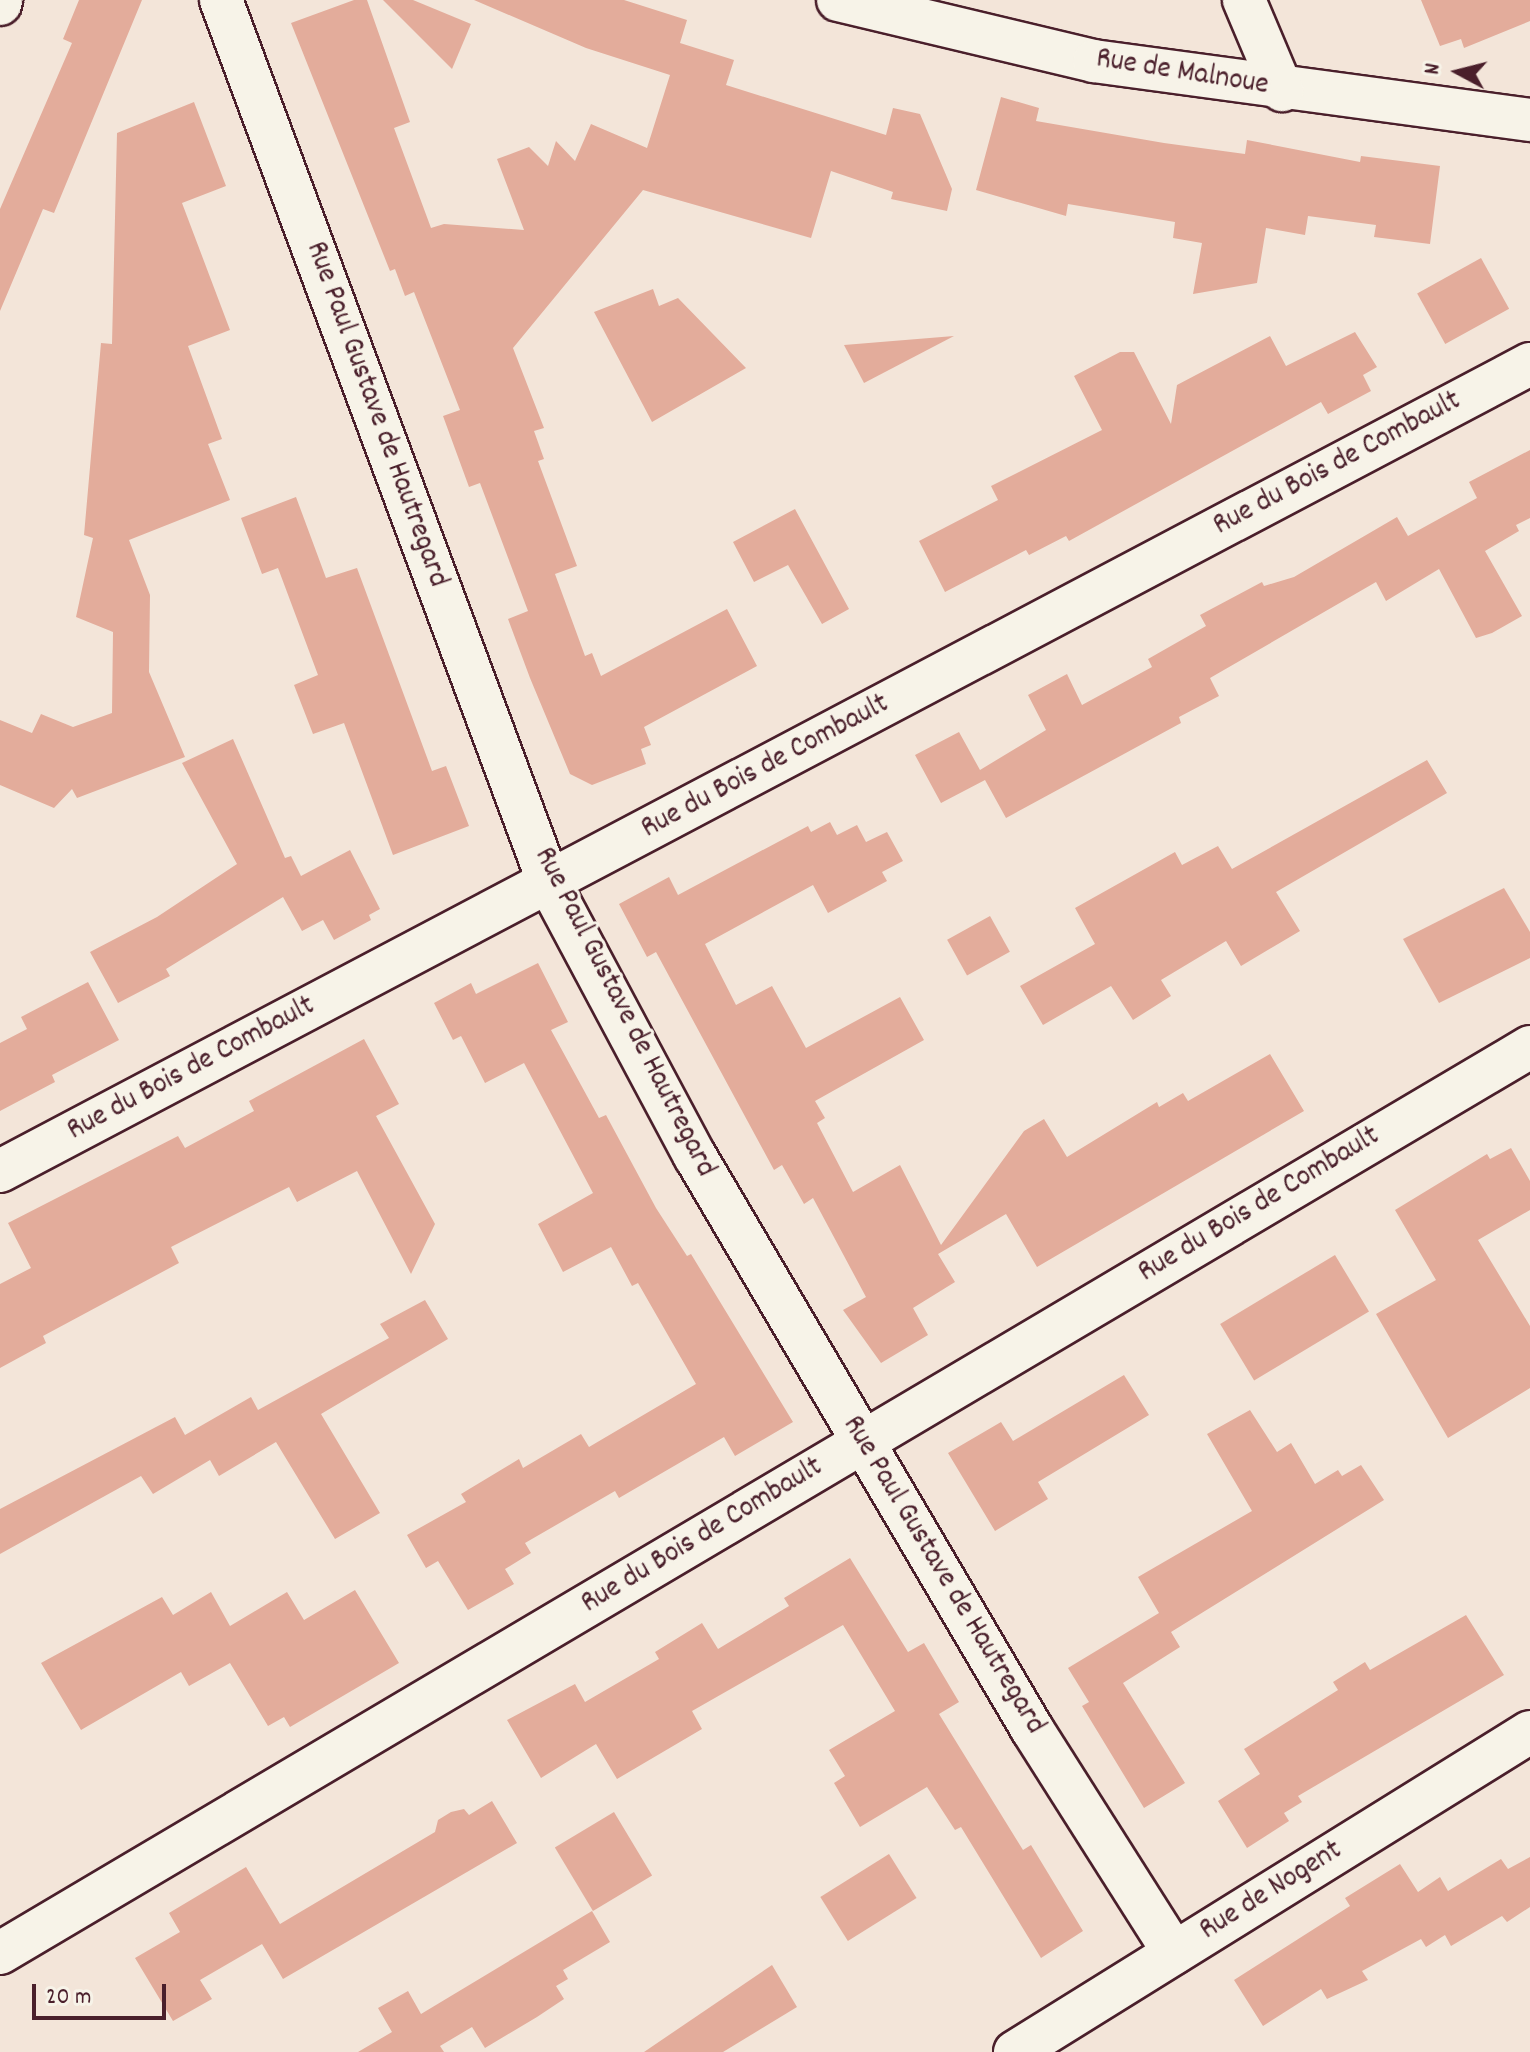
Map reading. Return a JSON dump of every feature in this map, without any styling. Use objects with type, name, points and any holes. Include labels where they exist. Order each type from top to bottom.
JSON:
[{"type":"street","name":"Rue Paul Gustave de Hautregard","points":[[221,0],[549,883],[695,1156],[1032,1729],[1174,1953]]},
{"type":"street","name":"Rue de Malnoue","points":[[838,0],[1094,61],[1282,90],[1530,120]]},
{"type":"street","points":[[1244,0],[1282,90]]},
{"type":"street","name":"Rue du Bois de Combault","points":[[0,1171],[1530,364]]},
{"type":"street","name":"Rue du Bois de Combault","points":[[0,1953],[1530,1047]]},
{"type":"street","name":"Rue de Nogent","points":[[1015,2052],[1530,1732]]},
{"type":"building","points":[[79,0],[142,0],[54,213],[43,209],[0,311],[0,209],[72,43],[63,39]]},
{"type":"building","points":[[354,0],[367,0],[410,122],[394,128],[431,228],[444,224],[524,230],[497,159],[529,147],[548,166],[556,141],[575,161],[591,124],[647,148],[670,75],[586,48],[474,0],[624,0],[687,20],[680,43],[734,60],[726,85],[886,135],[893,108],[920,114],[952,189],[947,211],[891,199],[893,192],[831,171],[811,238],[643,190],[513,348],[544,428],[534,431],[544,459],[538,461],[577,566],[555,574],[585,656],[592,653],[601,676],[727,609],[757,666],[644,727],[651,745],[641,749],[646,764],[592,785],[570,774],[530,678],[508,619],[528,611],[480,483],[469,487],[443,416],[460,410],[414,292],[405,296],[395,269],[390,271],[291,23]]},
{"type":"building","points":[[383,0],[413,0],[471,24],[452,69]]},
{"type":"building","points":[[1421,0],[1530,0],[1530,21],[1464,48],[1461,39],[1440,46]]},
{"type":"building","points":[[1001,97],[1039,108],[1036,121],[1164,143],[1245,154],[1247,140],[1360,162],[1361,156],[1440,166],[1430,244],[1374,237],[1376,225],[1308,216],[1305,235],[1266,228],[1257,283],[1193,294],[1202,243],[1173,238],[1175,222],[1068,204],[1066,216],[976,190]]},
{"type":"building","points":[[194,102],[226,186],[182,203],[230,330],[188,346],[222,439],[208,444],[230,500],[129,540],[150,595],[149,672],[185,757],[77,798],[72,789],[54,808],[0,785],[0,720],[32,733],[41,714],[73,727],[112,713],[113,632],[76,617],[93,538],[84,535],[101,343],[112,344],[117,133]]},
{"type":"building","points":[[1481,258],[1509,309],[1445,344],[1417,293]]},
{"type":"building","points":[[653,289],[659,306],[678,298],[746,368],[652,422],[594,312]]},
{"type":"building","points":[[1355,332],[1377,367],[1363,375],[1371,391],[1328,414],[1321,402],[1069,541],[1066,536],[1029,555],[1026,550],[945,592],[919,541],[998,500],[991,486],[1102,430],[1074,376],[1120,352],[1134,352],[1171,424],[1177,385],[1270,336],[1286,366]]},
{"type":"building","points":[[954,336],[864,383],[844,345]]},
{"type":"building","points":[[1530,450],[1530,518],[1516,525],[1519,531],[1485,551],[1522,616],[1476,638],[1439,569],[1386,601],[1376,582],[1210,678],[1219,696],[1179,717],[1181,723],[1006,818],[985,780],[941,803],[915,755],[959,732],[980,770],[1046,730],[1028,695],[1067,674],[1082,705],[1152,667],[1148,659],[1206,626],[1200,615],[1262,582],[1264,586],[1294,577],[1397,517],[1408,536],[1477,498],[1469,482]]},
{"type":"building","points":[[296,497],[326,578],[357,568],[432,771],[446,766],[469,826],[393,855],[344,723],[313,734],[294,685],[318,675],[278,568],[262,574],[241,518]]},
{"type":"building","points":[[795,509],[849,609],[822,624],[788,565],[754,582],[733,542]]},
{"type":"building","points":[[233,739],[285,858],[291,856],[301,876],[350,850],[380,909],[369,915],[371,920],[334,940],[323,920],[302,931],[283,897],[166,969],[170,976],[118,1003],[90,952],[157,917],[237,864],[182,763]]},
{"type":"building","points":[[1427,760],[1447,793],[1276,892],[1300,931],[1241,966],[1226,941],[1161,980],[1171,996],[1133,1020],[1111,986],[1043,1025],[1020,986],[1095,944],[1075,908],[1175,852],[1182,865],[1218,846],[1232,869]]},
{"type":"building","points":[[830,822],[837,835],[857,825],[866,842],[887,832],[903,861],[882,872],[887,881],[828,913],[813,885],[705,944],[736,1005],[772,986],[806,1048],[900,997],[924,1040],[815,1101],[825,1118],[817,1123],[853,1192],[900,1165],[941,1245],[1024,1131],[1044,1119],[1067,1157],[1157,1102],[1159,1107],[1183,1093],[1188,1101],[1270,1054],[1304,1111],[1037,1267],[1006,1214],[938,1254],[955,1282],[913,1308],[928,1335],[881,1363],[843,1310],[866,1297],[813,1198],[804,1204],[782,1165],[774,1170],[656,952],[647,957],[619,904],[669,877],[678,895],[808,826],[811,832]]},
{"type":"building","points":[[1504,888],[1530,932],[1530,958],[1439,1003],[1403,939]]},
{"type":"building","points":[[990,916],[1010,952],[967,976],[947,940]]},
{"type":"building","points":[[538,963],[568,1022],[551,1030],[599,1118],[606,1115],[656,1208],[687,1256],[691,1254],[793,1422],[735,1456],[724,1437],[619,1498],[615,1491],[525,1543],[531,1553],[505,1569],[514,1584],[468,1610],[438,1561],[426,1568],[407,1535],[466,1502],[461,1494],[519,1459],[523,1468],[581,1434],[589,1447],[696,1384],[638,1283],[632,1286],[611,1247],[563,1272],[538,1224],[593,1193],[524,1063],[485,1083],[461,1036],[453,1040],[434,1003],[471,983],[476,994]]},
{"type":"building","points":[[88,982],[119,1040],[52,1075],[55,1082],[0,1111],[0,1043],[27,1029],[21,1017]]},
{"type":"building","points":[[364,1039],[399,1104],[376,1116],[435,1224],[411,1274],[357,1171],[297,1202],[289,1187],[171,1247],[179,1263],[43,1336],[46,1343],[0,1368],[0,1284],[31,1268],[8,1223],[178,1136],[185,1148],[254,1111],[249,1101]]},
{"type":"building","points":[[1511,1148],[1530,1181],[1530,1210],[1478,1240],[1530,1326],[1530,1388],[1448,1438],[1376,1314],[1436,1280],[1395,1210],[1487,1154],[1490,1159]]},
{"type":"building","points":[[1335,1255],[1369,1312],[1254,1381],[1220,1324]]},
{"type":"building","points":[[425,1300],[448,1339],[321,1414],[380,1513],[335,1539],[276,1442],[219,1476],[210,1460],[153,1494],[141,1476],[0,1554],[0,1509],[175,1417],[185,1435],[251,1397],[258,1410],[389,1338],[380,1324]]},
{"type":"building","points":[[1124,1375],[1149,1415],[1038,1482],[1048,1499],[995,1531],[948,1453],[1001,1422],[1013,1441]]},
{"type":"building","points":[[1250,1410],[1277,1452],[1291,1443],[1315,1484],[1338,1470],[1342,1476],[1361,1465],[1384,1500],[1171,1632],[1180,1647],[1123,1683],[1185,1783],[1144,1808],[1082,1706],[1089,1702],[1068,1668],[1159,1613],[1138,1577],[1252,1511],[1207,1434]]},
{"type":"building","points":[[850,1558],[908,1652],[924,1643],[959,1702],[939,1714],[1023,1850],[1031,1845],[1083,1931],[1041,1958],[961,1827],[955,1830],[927,1787],[860,1827],[834,1783],[845,1776],[829,1750],[895,1711],[843,1625],[692,1711],[702,1729],[617,1779],[596,1744],[541,1778],[507,1720],[575,1684],[585,1702],[659,1659],[655,1652],[702,1623],[718,1649],[789,1606],[784,1598]]},
{"type":"building","points":[[355,1590],[399,1663],[290,1727],[284,1717],[268,1726],[230,1663],[189,1686],[181,1672],[81,1730],[41,1663],[162,1597],[173,1615],[211,1592],[230,1626],[287,1592],[304,1620]]},
{"type":"building","points":[[1466,1615],[1504,1675],[1298,1796],[1302,1802],[1284,1813],[1289,1821],[1247,1848],[1218,1801],[1260,1774],[1244,1749],[1338,1690],[1333,1682],[1365,1662],[1370,1670]]},
{"type":"building","points":[[492,1801],[517,1843],[283,1979],[262,1944],[200,1980],[212,1999],[173,2021],[135,1958],[180,1932],[169,1913],[246,1867],[280,1924],[435,1832],[438,1820],[451,1812],[464,1809],[469,1815]]},
{"type":"building","points":[[614,1812],[652,1875],[593,1911],[555,1848]]},
{"type":"building","points":[[889,1854],[917,1898],[848,1941],[820,1897]]},
{"type":"building","points":[[1530,1857],[1530,1907],[1507,1922],[1502,1916],[1451,1946],[1445,1935],[1426,1947],[1421,1939],[1362,1971],[1368,1980],[1327,1999],[1321,1989],[1263,2026],[1234,1980],[1350,1906],[1345,1898],[1400,1864],[1418,1892],[1440,1877],[1448,1891],[1501,1859],[1508,1869]]},
{"type":"building","points":[[592,1911],[610,1942],[563,1970],[568,1979],[556,1986],[564,1999],[537,2017],[485,2048],[472,2027],[440,2046],[444,2052],[358,2052],[392,2032],[378,2008],[408,1991],[421,2014]]},
{"type":"building","points":[[772,1965],[797,2007],[723,2052],[644,2052]]}]
